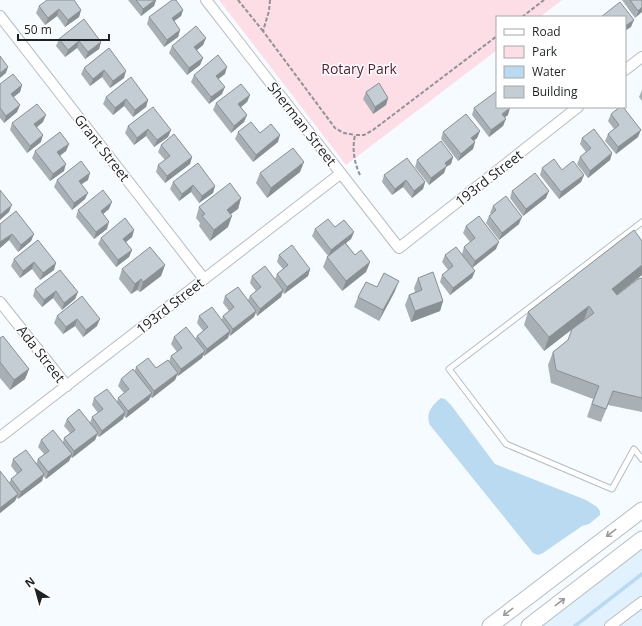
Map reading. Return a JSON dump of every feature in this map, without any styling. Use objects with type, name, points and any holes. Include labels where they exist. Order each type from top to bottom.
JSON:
[{"type":"main road","points":[[490,626],[642,510]]},
{"type":"main road","points":[[529,626],[642,539]]},
{"type":"street","name":"Sherman Street","points":[[206,0],[399,248]]},
{"type":"street","name":"Grant Street","points":[[0,16],[204,279]]},
{"type":"street","points":[[626,69],[642,57]]},
{"type":"street","name":"193rd Street","points":[[399,248],[577,108]]},
{"type":"street","name":"193rd Street","points":[[0,438],[340,174]]},
{"type":"street","name":"Ada Street","points":[[0,302],[67,386]]},
{"type":"street","points":[[610,626],[642,602]]},
{"type":"lane","points":[[642,222],[449,369],[506,444],[612,489],[634,449],[642,459]]},
{"type":"path","points":[[238,0],[263,31],[335,128],[344,133],[355,135],[364,135],[373,130],[496,37]]},
{"type":"path","points":[[263,31],[269,11],[270,0]]},
{"type":"path","points":[[523,16],[544,0]]},
{"type":"path","points":[[355,135],[353,144],[355,164],[360,174]]},
{"type":"shaded area","points":[[642,546],[642,626],[539,626]]},
{"type":"green space","name":"Rotary Park","points":[[219,0],[562,0],[541,16],[496,16],[496,51],[346,165]]},
{"type":"water","points":[[441,398],[445,399],[451,405],[495,464],[586,500],[597,507],[600,511],[600,515],[589,524],[582,526],[543,553],[538,555],[533,553],[430,425],[428,417],[430,410]]},
{"type":"building","points":[[47,0],[74,0],[81,10],[68,20],[59,9],[48,18],[39,6]]},
{"type":"building","points":[[136,0],[155,0],[143,9]]},
{"type":"building","points":[[172,0],[176,0],[183,10],[172,18],[180,30],[167,40],[149,17]]},
{"type":"building","points":[[630,0],[642,0],[642,7],[638,11]]},
{"type":"building","points":[[620,2],[634,20],[626,25],[626,16],[602,16]]},
{"type":"building","points":[[84,19],[101,42],[88,52],[79,41],[68,50],[59,39]]},
{"type":"building","points":[[196,26],[206,38],[194,47],[203,58],[189,68],[172,46]]},
{"type":"building","points":[[109,48],[126,71],[113,81],[104,70],[93,79],[84,68]]},
{"type":"building","points":[[218,55],[227,67],[216,76],[225,87],[211,97],[194,75]]},
{"type":"building","points":[[0,56],[8,67],[0,73]]},
{"type":"building","points":[[13,74],[22,85],[11,94],[20,105],[6,116],[0,108],[0,84]]},
{"type":"building","points":[[131,77],[148,100],[135,110],[126,99],[115,108],[106,97]]},
{"type":"building","points":[[379,83],[388,98],[375,107],[366,92]]},
{"type":"building","points":[[241,84],[250,95],[238,104],[247,115],[234,126],[216,103]]},
{"type":"building","points":[[496,92],[496,108],[510,108],[502,114],[506,119],[491,130],[474,108]]},
{"type":"building","points":[[37,104],[46,115],[34,124],[43,135],[30,146],[12,123]]},
{"type":"building","points":[[153,107],[171,130],[157,140],[148,129],[137,138],[128,126]]},
{"type":"building","points":[[619,108],[624,108],[641,130],[618,147],[608,134],[619,125],[611,114]]},
{"type":"building","points":[[466,114],[480,131],[471,138],[475,142],[461,154],[443,132]]},
{"type":"building","points":[[251,122],[260,133],[271,124],[280,135],[256,155],[238,132]]},
{"type":"building","points":[[594,129],[612,153],[590,171],[580,157],[591,148],[582,138]]},
{"type":"building","points":[[60,132],[69,144],[57,152],[66,164],[53,174],[35,151]]},
{"type":"building","points":[[174,134],[192,157],[167,176],[158,165],[170,156],[161,145]]},
{"type":"building","points":[[441,141],[453,157],[445,163],[447,166],[431,178],[417,160]]},
{"type":"building","points":[[293,148],[304,162],[271,188],[260,173]]},
{"type":"building","points":[[407,158],[425,182],[414,191],[406,180],[395,189],[384,175]]},
{"type":"building","points":[[554,159],[562,170],[573,161],[584,175],[561,192],[542,168]]},
{"type":"building","points":[[81,161],[90,173],[79,181],[88,193],[74,203],[57,180]]},
{"type":"building","points":[[198,163],[215,186],[202,196],[193,185],[182,194],[173,182]]},
{"type":"building","points":[[535,173],[549,191],[526,209],[512,191]]},
{"type":"building","points":[[230,183],[241,198],[227,210],[232,216],[214,230],[202,216],[205,214],[199,207]]},
{"type":"building","points":[[0,190],[12,205],[0,215]]},
{"type":"building","points":[[103,190],[112,202],[101,211],[109,222],[96,232],[78,210]]},
{"type":"building","points":[[506,196],[522,217],[502,233],[489,216],[496,210],[493,206]]},
{"type":"building","points":[[16,211],[34,234],[21,245],[12,234],[0,242],[0,224]]},
{"type":"building","points":[[479,216],[499,242],[475,261],[464,247],[475,238],[466,226]]},
{"type":"building","points":[[125,218],[134,230],[123,239],[132,250],[118,260],[101,238]]},
{"type":"building","points":[[328,219],[335,227],[344,220],[354,232],[331,250],[315,229]]},
{"type":"building","points":[[634,230],[642,241],[642,265],[612,289],[617,295],[638,279],[642,278],[642,398],[613,391],[606,409],[592,404],[599,386],[556,370],[553,352],[568,340],[572,329],[594,313],[589,306],[549,337],[528,312]]},
{"type":"building","points":[[38,240],[56,263],[43,273],[34,262],[23,271],[14,259]]},
{"type":"building","points":[[345,243],[355,255],[361,250],[370,262],[346,281],[327,257]]},
{"type":"building","points":[[292,245],[310,269],[287,287],[277,274],[288,265],[279,255]]},
{"type":"building","points":[[150,247],[165,265],[143,282],[141,279],[135,284],[122,269]]},
{"type":"building","points":[[456,247],[475,271],[453,288],[442,275],[453,266],[445,255]]},
{"type":"building","points":[[265,266],[283,290],[260,309],[250,296],[261,287],[252,276]]},
{"type":"building","points":[[60,270],[78,292],[64,303],[56,291],[44,300],[35,289]]},
{"type":"building","points":[[433,272],[443,301],[415,311],[409,295],[422,290],[418,278]]},
{"type":"building","points":[[384,273],[399,281],[383,310],[358,297],[366,282],[377,287]]},
{"type":"building","points":[[238,287],[256,311],[233,329],[223,316],[234,307],[225,296]]},
{"type":"building","points":[[82,296],[100,319],[86,330],[77,319],[66,327],[57,316]]},
{"type":"building","points":[[212,307],[230,331],[207,349],[197,336],[208,327],[199,316]]},
{"type":"building","points":[[186,327],[205,351],[181,369],[171,356],[182,348],[174,337]]},
{"type":"building","points":[[3,336],[29,369],[14,380],[0,362],[0,338]]},
{"type":"building","points":[[148,358],[156,368],[168,360],[178,373],[154,391],[136,367]]},
{"type":"building","points":[[133,369],[152,393],[128,411],[118,398],[129,389],[121,379]]},
{"type":"building","points":[[107,389],[125,412],[102,431],[92,417],[103,409],[94,398]]},
{"type":"building","points":[[79,409],[98,433],[74,451],[64,438],[75,430],[67,419]]},
{"type":"building","points":[[53,430],[72,454],[48,472],[38,459],[49,451],[41,440]]},
{"type":"building","points":[[26,450],[44,474],[21,492],[11,479],[22,470],[13,459]]},
{"type":"building","points":[[0,471],[18,494],[0,508]]},
{"type":"waterway","points":[[575,626],[642,574]]}]
